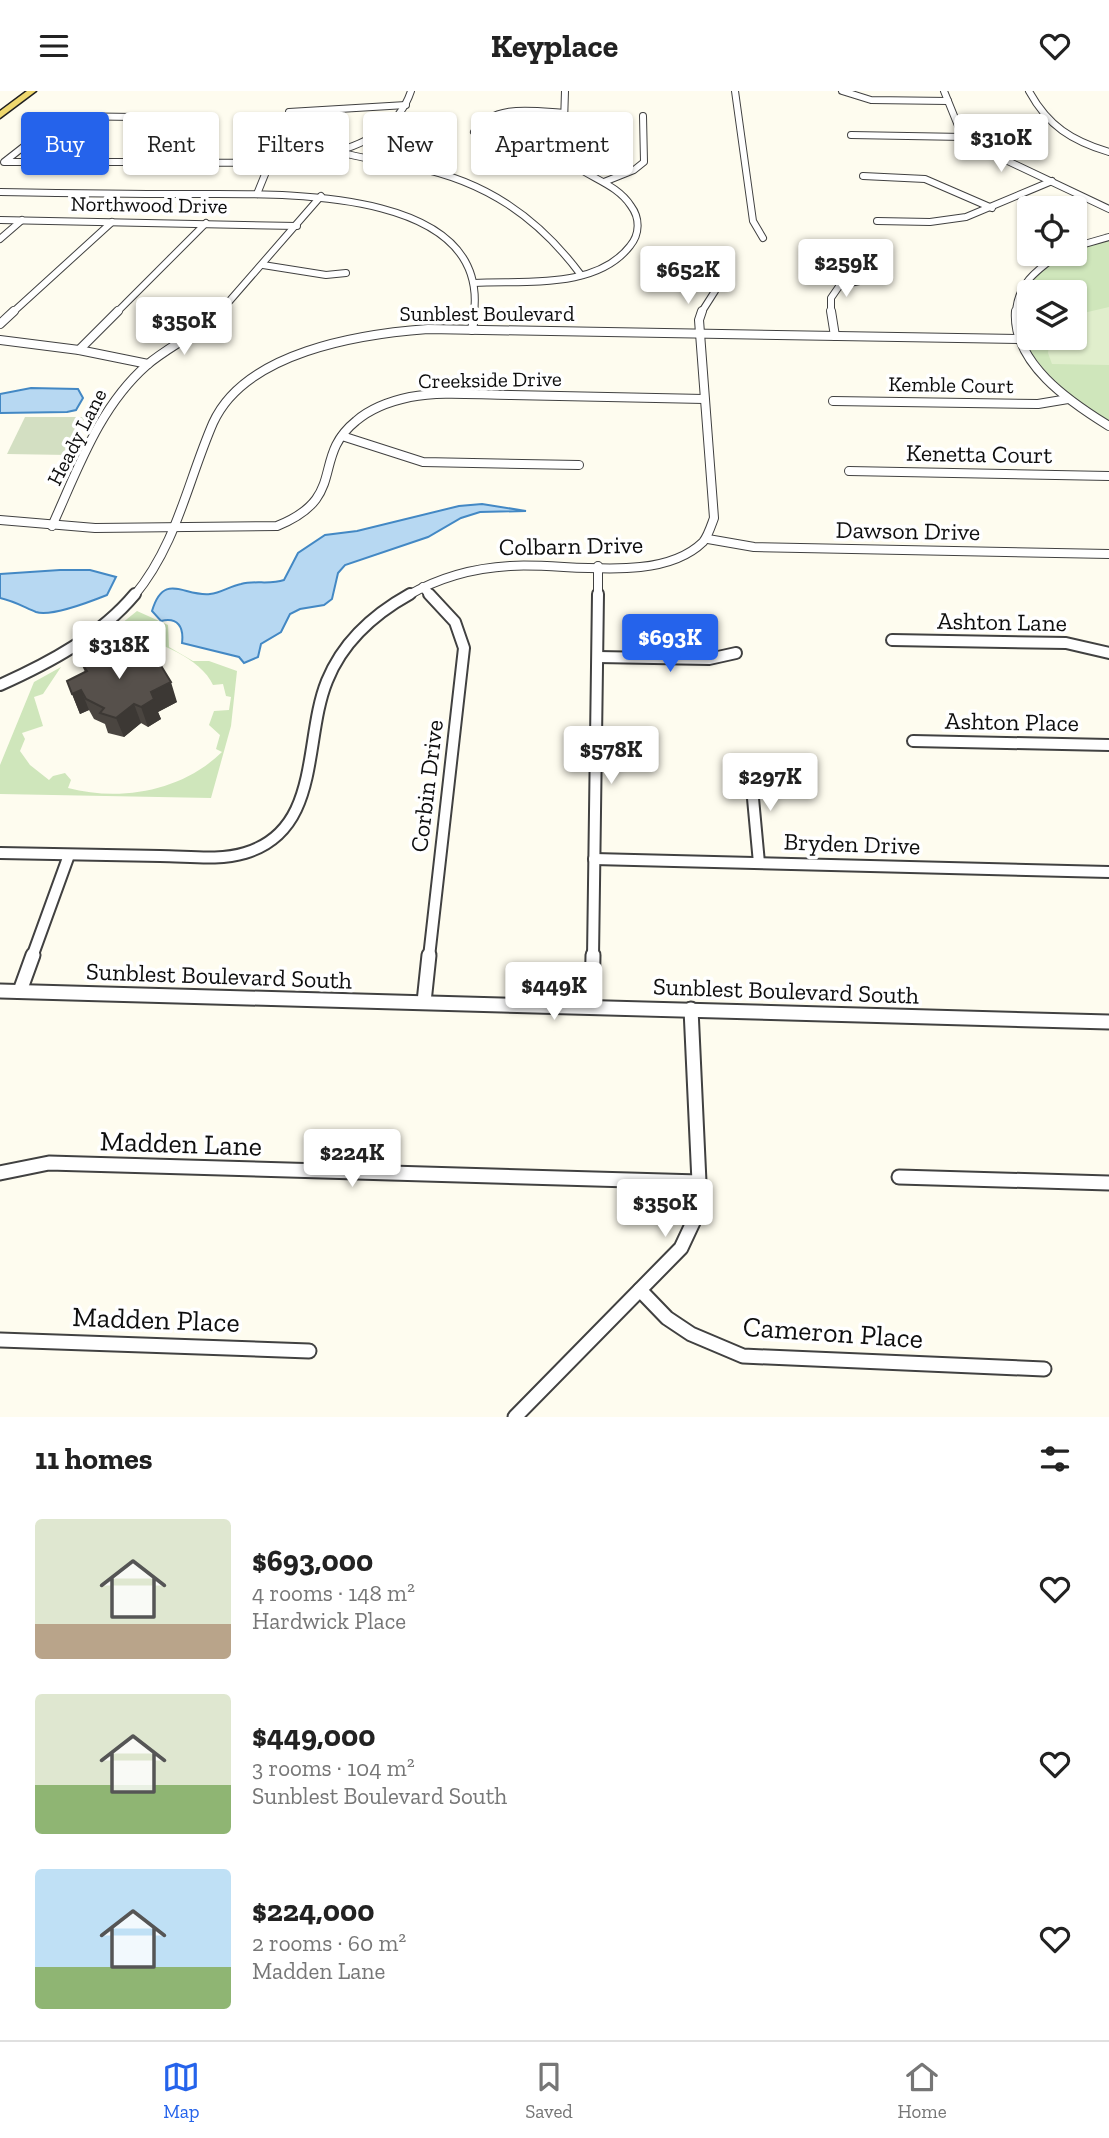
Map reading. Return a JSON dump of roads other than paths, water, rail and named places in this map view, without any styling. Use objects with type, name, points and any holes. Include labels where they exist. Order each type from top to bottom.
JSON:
[{"type":"main road","points":[[0,115],[32,91]]},
{"type":"street","points":[[349,147],[393,121],[406,105],[411,91]]},
{"type":"street","points":[[564,112],[565,91]]},
{"type":"street","points":[[735,91],[753,221],[763,238]]},
{"type":"street","points":[[842,91],[871,100],[948,101]]},
{"type":"street","points":[[944,91],[964,137],[981,149],[1109,209]]},
{"type":"street","points":[[1029,91],[1043,117],[1053,127],[1072,139],[1109,152]]},
{"type":"street","points":[[289,112],[344,106],[406,105]]},
{"type":"street","points":[[63,116],[135,117],[133,127],[138,140],[174,162],[4,162],[63,116]]},
{"type":"street","points":[[604,182],[637,169],[643,162],[643,116]]},
{"type":"street","points":[[851,135],[964,137]]},
{"type":"street","points":[[349,154],[440,173],[498,197],[542,226],[581,275]]},
{"type":"street","points":[[257,194],[265,175]]},
{"type":"street","points":[[474,283],[581,275],[614,263],[628,249],[636,235],[637,222],[632,207],[622,195],[592,175]]},
{"type":"street","points":[[863,176],[925,179],[992,208]]},
{"type":"street","points":[[877,221],[942,221],[992,208],[1052,181]]},
{"type":"street","points":[[0,190],[257,194],[321,197],[375,206],[425,226],[456,251],[469,268],[474,283],[472,330]]},
{"type":"street","name":"Heady Lane","points":[[52,526],[106,410],[121,390],[148,364],[207,325],[321,197]]},
{"type":"street","name":"Northwood Drive","points":[[0,220],[297,226]]},
{"type":"street","points":[[0,239],[22,221]]},
{"type":"street","points":[[0,324],[112,222]]},
{"type":"street","points":[[79,350],[206,223]]},
{"type":"street","points":[[1087,243],[1109,237]]},
{"type":"street","points":[[263,265],[326,275],[346,273]]},
{"type":"street","points":[[1027,280],[1041,266]]},
{"type":"street","points":[[835,335],[828,302],[834,292],[852,281],[880,277]]},
{"type":"street","points":[[708,539],[713,518],[699,333],[701,311],[715,291]]},
{"type":"street","points":[[1017,305],[1014,319],[1017,331]]},
{"type":"street","name":"Sunblest Boulevard","points":[[0,685],[64,652],[122,608],[158,564],[219,412],[233,395],[256,377],[302,354],[359,337],[414,330],[1017,339]]},
{"type":"street","points":[[0,340],[79,350],[148,364]]},
{"type":"street","points":[[1026,350],[1037,369],[1068,399],[1109,426]]},
{"type":"street","name":"Creekside Drive","points":[[0,520],[52,526],[264,528],[299,518],[321,498],[342,436],[355,421],[373,410],[404,398],[430,394],[704,399]]},
{"type":"street","name":"Kemble Court","points":[[833,401],[1038,404],[1068,399]]},
{"type":"street","points":[[342,436],[423,462],[579,465]]},
{"type":"street","name":"Kenetta Court","points":[[849,471],[1109,476]]},
{"type":"street","name":"Dawson Drive","points":[[708,539],[754,547],[1109,554]]},
{"type":"street","name":"Colbarn Drive","points":[[0,853],[224,857],[249,852],[274,839],[290,823],[299,807],[325,688],[338,659],[354,637],[373,619],[424,587],[466,573],[507,565],[642,566],[668,562],[687,555],[708,539]]},
{"type":"street","points":[[592,1006],[598,566]]},
{"type":"street","name":"Corbin Drive","points":[[424,587],[458,627],[464,648],[424,1002]]},
{"type":"street","name":"Ashton Lane","points":[[892,640],[1066,643],[1109,653]]},
{"type":"street","points":[[598,657],[709,659],[736,653]]},
{"type":"street","name":"Ashton Place","points":[[913,741],[1109,745]]},
{"type":"street","points":[[750,766],[759,863]]},
{"type":"street","points":[[20,991],[69,855]]},
{"type":"street","name":"Bryden Drive","points":[[594,859],[1109,872]]},
{"type":"street","name":"Sunblest Boulevard South","points":[[0,991],[1109,1021]]},
{"type":"street","points":[[515,1417],[670,1260],[688,1236],[698,1206],[699,1182],[691,1009]]},
{"type":"street","name":"Madden Lane","points":[[0,1173],[50,1163],[699,1182]]},
{"type":"street","points":[[899,1177],[1109,1184]]},
{"type":"street","name":"Cameron Place","points":[[640,1290],[667,1318],[691,1334],[743,1356],[1044,1369]]},
{"type":"street","name":"Madden Place","points":[[0,1340],[309,1351]]},
{"type":"water","points":[[31,388],[78,389],[83,398],[76,410],[67,412],[0,413],[0,394]]},
{"type":"water","points":[[482,504],[526,511],[480,512],[461,518],[428,537],[345,565],[338,573],[332,599],[324,605],[300,609],[290,614],[281,632],[261,644],[258,657],[244,663],[239,657],[182,643],[179,625],[172,621],[161,621],[152,611],[162,592],[169,589],[210,594],[246,583],[284,580],[298,553],[325,535],[357,531],[459,506]]},
{"type":"water","points":[[90,570],[116,577],[107,595],[72,608],[51,612],[36,612],[0,598],[0,574]]}]
